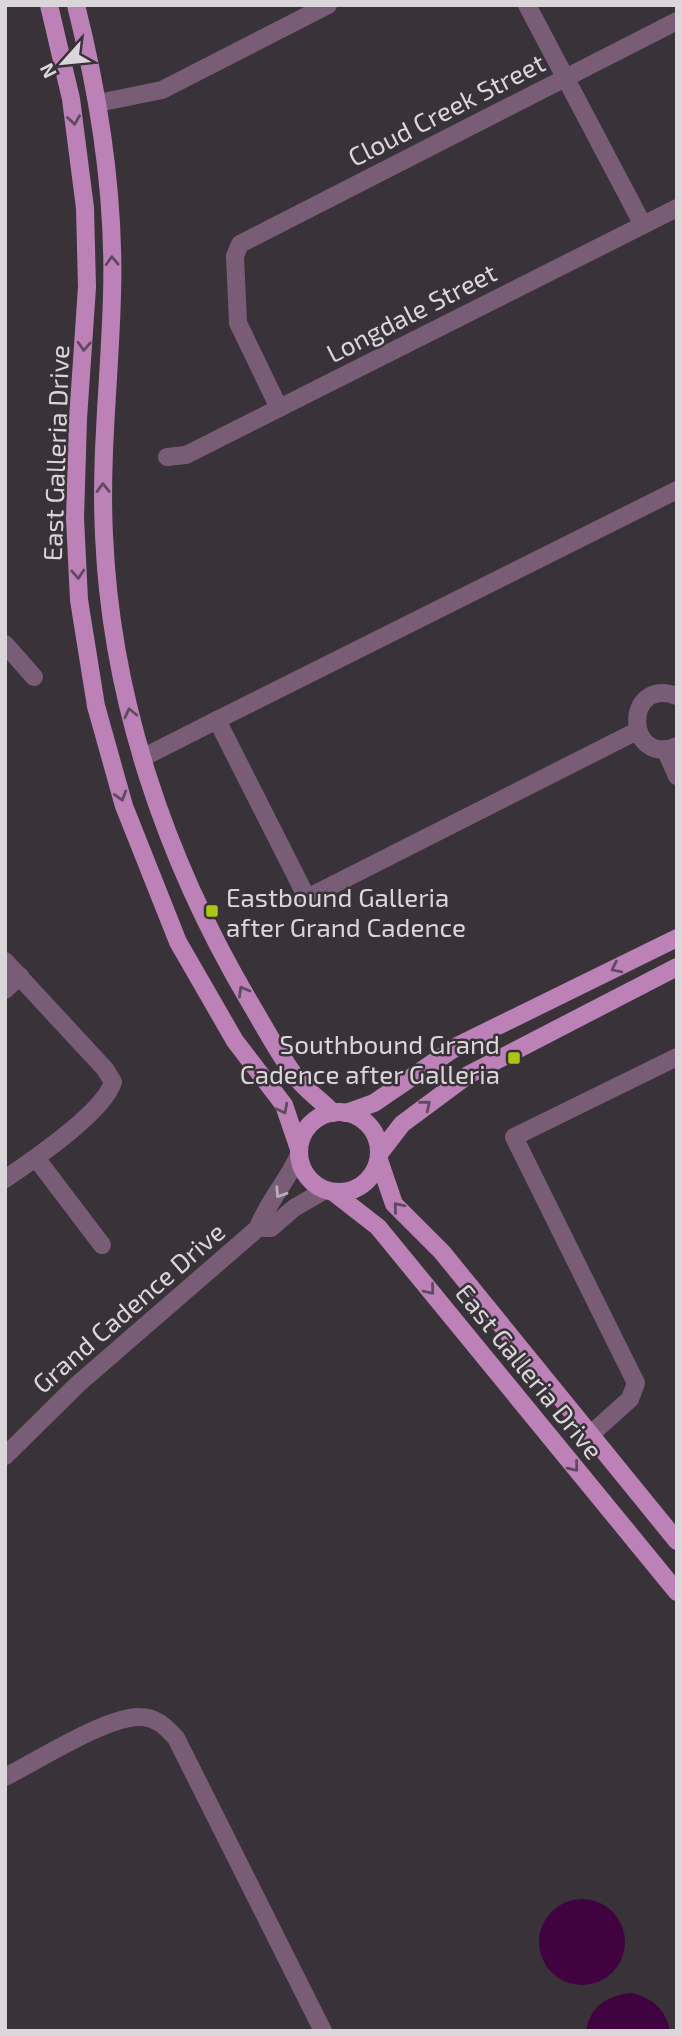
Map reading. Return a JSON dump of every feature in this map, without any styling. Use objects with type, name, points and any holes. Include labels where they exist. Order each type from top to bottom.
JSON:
[{"type":"main road","name":"East Galleria Drive","points":[[50,5],[71,99],[85,208],[87,287],[77,431],[75,518],[81,613],[101,725],[135,840],[178,942],[235,1041],[284,1105],[299,1152]]},
{"type":"main road","name":"East Galleria Drive","points":[[76,5],[98,103],[107,173],[113,292],[102,461],[109,599],[120,664],[142,758],[175,856],[209,931],[295,1076],[339,1113]]},
{"type":"main road","points":[[677,938],[459,1045],[373,1103],[310,1125],[299,1152],[307,1176],[329,1191],[357,1189],[374,1172],[379,1157],[402,1124],[468,1075],[677,967]]},
{"type":"main road","points":[[339,1113],[366,1123],[374,1132],[379,1157]]},
{"type":"main road","name":"East Galleria Drive","points":[[379,1157],[387,1190],[398,1209],[442,1252],[677,1541]]},
{"type":"main road","name":"East Galleria Drive","points":[[329,1191],[378,1227],[677,1592]]},
{"type":"street","points":[[98,103],[162,90],[328,5]]},
{"type":"street","points":[[527,5],[643,225]]},
{"type":"street","name":"Cloud Creek Street","points":[[279,408],[238,323],[235,256],[240,244],[677,21]]},
{"type":"street","name":"Longdale Street","points":[[167,457],[186,455],[677,208]]},
{"type":"street","points":[[142,758],[677,490]]},
{"type":"street","points":[[5,644],[34,677]]},
{"type":"street","points":[[677,696],[659,693],[642,703],[636,721],[637,731],[648,744],[671,748],[677,776]]},
{"type":"street","points":[[217,720],[307,898],[637,731]]},
{"type":"street","points":[[5,961],[105,1069],[113,1082],[109,1095],[36,1158],[5,1178]]},
{"type":"street","points":[[5,990],[20,976]]},
{"type":"street","points":[[590,1435],[631,1399],[636,1383],[514,1137],[677,1057]]},
{"type":"street","name":"Grand Cadence Drive","points":[[5,1456],[78,1384],[258,1228],[261,1217],[288,1180],[299,1152]]},
{"type":"street","points":[[36,1158],[102,1245]]},
{"type":"street","name":"Grand Cadence Drive","points":[[258,1228],[271,1228],[293,1208],[329,1191]]},
{"type":"street","points":[[5,1777],[117,1720],[141,1717],[162,1723],[176,1738],[323,2031]]},
{"type":"shaded area","points":[[582,1899],[606,1906],[618,1918],[625,1942],[618,1966],[606,1978],[582,1985],[558,1978],[546,1966],[539,1942],[546,1918],[558,1906]]},
{"type":"shaded area","points":[[632,1993],[657,2006],[665,2016],[670,2031],[586,2031],[592,2015],[602,2003],[615,1996]]},
{"type":"place","name":"Eastbound Galleria after Grand Cadence","points":[[212,911]]},
{"type":"place","name":"Southbound Grand Cadence after Galleria","points":[[514,1058]]}]
